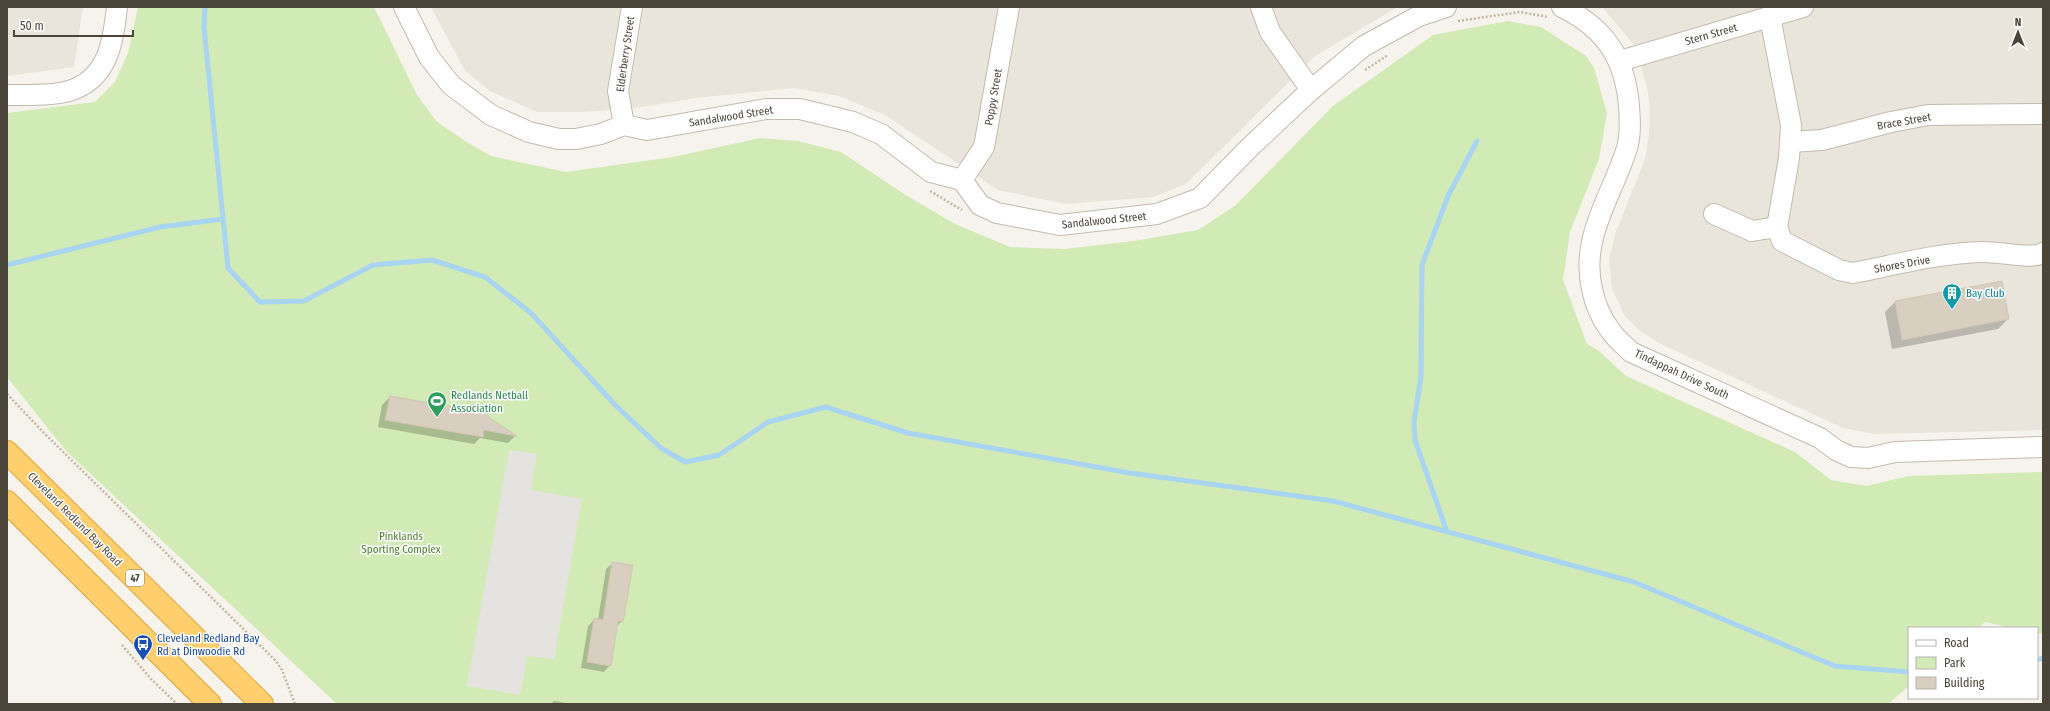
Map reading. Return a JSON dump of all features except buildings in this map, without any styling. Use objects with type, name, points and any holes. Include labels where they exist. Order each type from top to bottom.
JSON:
[{"type":"highway","name":"Cleveland Redland Bay Road","points":[[7,452],[262,704]]},
{"type":"highway","points":[[7,502],[210,704]]},
{"type":"street","points":[[7,96],[68,92],[91,81],[105,62],[114,36],[117,7]]},
{"type":"street","points":[[404,7],[429,57],[450,85],[491,115],[529,132],[559,139],[576,139],[601,134],[624,125]]},
{"type":"street","name":"Elderberry Street","points":[[624,125],[618,92],[632,7]]},
{"type":"street","name":"Poppy Street","points":[[962,180],[984,147],[1009,7]]},
{"type":"street","points":[[1260,7],[1270,32],[1311,90]]},
{"type":"street","name":"Stern Street","points":[[1620,61],[1802,7]]},
{"type":"street","name":"Tindappah Drive South","points":[[1556,12],[1579,16],[1604,38],[1620,61],[1627,86],[1630,130],[1627,147],[1595,228],[1589,249],[1589,275],[1595,304],[1610,331],[1631,352],[1820,438],[1836,450],[1851,457],[1868,458],[1895,452],[2043,446]]},
{"type":"street","name":"Sandalwood Street","points":[[624,125],[647,130],[766,109],[800,109],[853,122],[881,134],[931,172],[962,180],[980,205],[997,213],[1060,225],[1157,214],[1200,198],[1250,147],[1311,90],[1364,46],[1419,16],[1448,14]]},
{"type":"street","points":[[1714,214],[1752,231],[1777,227],[1791,142],[1791,125],[1770,17]]},
{"type":"street","name":"Brace Street","points":[[1791,142],[1822,140],[1891,122],[1928,115],[2043,114]]},
{"type":"street","name":"Shores Drive","points":[[1777,227],[1782,241],[1839,270],[1852,273],[1959,253],[1984,252],[2021,255],[2043,253]]},
{"type":"path","points":[[1448,14],[1556,12]]},
{"type":"path","points":[[1363,71],[1390,54]]},
{"type":"path","points":[[926,188],[945,202],[964,211]]},
{"type":"path","points":[[7,394],[46,435],[276,661],[282,670],[286,685],[295,704]]},
{"type":"shaded area","points":[[7,7],[83,7],[74,67],[7,76]]},
{"type":"shaded area","points":[[431,7],[1398,7],[1315,56],[1186,184],[1153,197],[1066,204],[998,190],[885,115],[839,96],[794,88],[696,98],[642,107],[585,112],[537,112],[490,91],[465,71]]},
{"type":"shaded area","points":[[1602,7],[2043,7],[2043,430],[1875,434],[1843,428],[1659,343],[1640,331],[1624,315],[1612,288],[1609,260],[1615,234],[1645,159],[1649,134],[1650,108],[1647,87],[1635,46]]},
{"type":"shaded area","points":[[509,450],[537,454],[531,490],[582,499],[554,659],[527,656],[520,695],[467,686]]},
{"type":"green space","name":"Pinklands Sporting Complex","points":[[138,7],[374,7],[417,95],[436,121],[465,141],[491,156],[566,172],[673,157],[760,138],[798,141],[841,152],[904,194],[955,224],[1010,247],[1064,249],[1134,241],[1198,230],[1236,205],[1333,106],[1433,35],[1508,21],[1541,27],[1586,56],[1594,68],[1607,113],[1599,159],[1570,232],[1563,280],[1587,344],[1600,352],[1626,376],[1795,452],[1831,480],[1866,486],[1909,476],[2043,472],[2043,634],[2038,633],[2038,627],[2008,627],[1985,622],[1979,627],[1908,627],[1908,687],[1888,704],[337,704],[66,451],[7,377],[7,113],[95,102],[115,82],[128,53]]},
{"type":"waterway","points":[[205,7],[204,27],[228,268],[260,302],[304,301],[373,265],[432,260],[485,277],[531,313],[615,405],[661,448],[685,462],[719,455],[768,422],[826,407],[908,433],[1130,473],[1333,501],[1634,582],[1835,666],[1908,672]]},
{"type":"waterway","points":[[1447,532],[1415,440],[1414,422],[1421,376],[1422,265],[1448,196],[1477,141]]},
{"type":"waterway","points":[[7,265],[160,227],[223,219]]},
{"type":"waterway","points":[[2038,660],[2043,658]]},
{"type":"place","name":"Bay Club","points":[[1952,310]]},
{"type":"place","name":"Redlands Netball Association","points":[[437,418]]},
{"type":"place","name":"Cleveland Redland Bay Rd at Dinwoodie Rd","points":[[143,661]]}]
